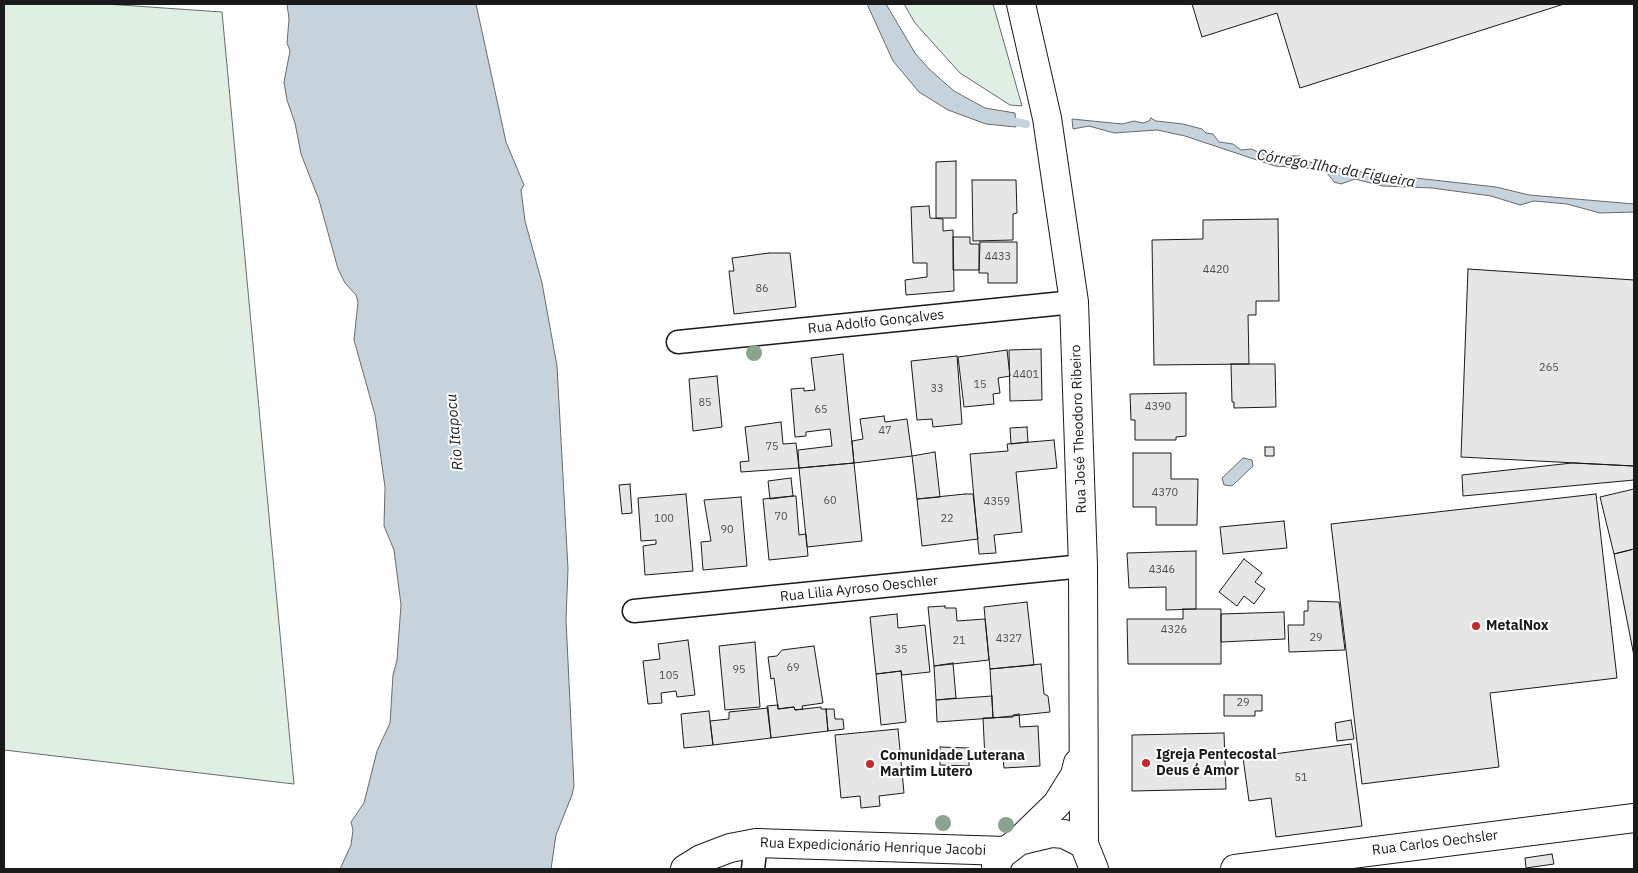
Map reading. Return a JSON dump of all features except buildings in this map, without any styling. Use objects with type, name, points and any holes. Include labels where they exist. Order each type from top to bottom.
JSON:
[{"type":"main road","name":"Rua José Theodoro Ribeiro","points":[[1021,4],[1047,118],[1074,302],[1083,566],[1083,742],[1090,856]]},
{"type":"main road","name":"Rua José Theodoro Ribeiro","points":[[1007,854],[1057,804],[1066,792],[1075,775],[1083,742]]},
{"type":"main road","name":"Rua Carlos Oechsler","points":[[1235,869],[1634,818]]},
{"type":"main road","name":"Rua Expedicionário Henrique Jacobi","points":[[685,869],[701,859],[730,848],[754,856],[1007,854],[1052,833],[1064,834],[1090,856]]},
{"type":"main road","points":[[1090,856],[1115,869]]},
{"type":"street","name":"Rua Adolfo Gonçalves","points":[[678,342],[1074,302]]},
{"type":"street","name":"Rua Lilia Ayroso Oeschler","points":[[634,611],[1083,566]]},
{"type":"green space","points":[[4,4],[106,4],[222,12],[294,784],[4,750]]},
{"type":"green space","points":[[904,4],[993,4],[1022,106],[1010,105],[960,73],[915,23]]},
{"type":"water","name":"Rio Itapocu","points":[[287,4],[476,4],[506,142],[524,185],[521,190],[525,221],[542,283],[557,366],[568,569],[566,620],[574,786],[556,835],[551,869],[340,869],[351,845],[353,830],[351,822],[364,803],[377,751],[390,723],[401,605],[394,550],[384,526],[385,487],[375,415],[354,340],[358,302],[356,295],[345,283],[338,269],[319,200],[301,154],[295,123],[287,100],[284,82],[290,51],[287,43],[289,19]]},
{"type":"water","points":[[867,4],[886,4],[915,53],[929,69],[954,91],[985,108],[1015,113],[1016,127],[986,124],[948,110],[919,92],[893,61]]},
{"type":"water","points":[[1151,118],[1156,121],[1183,124],[1202,129],[1206,133],[1213,134],[1219,142],[1233,144],[1241,150],[1251,149],[1266,155],[1299,156],[1309,162],[1326,164],[1344,170],[1496,187],[1529,195],[1634,204],[1634,212],[1600,213],[1567,204],[1534,201],[1520,205],[1491,196],[1432,188],[1382,186],[1355,179],[1341,184],[1334,182],[1327,173],[1319,169],[1275,166],[1185,136],[1157,130],[1114,133],[1089,126],[1073,129],[1072,119],[1122,124],[1134,121],[1143,123]]},
{"type":"water","points":[[1243,458],[1252,460],[1253,466],[1232,486],[1224,485],[1222,478]]},
{"type":"waterway","name":"Córrego Ilha da Figueira","points":[[1006,120],[1026,124]]},
{"type":"place","name":"MetalNox","points":[[1476,626]]},
{"type":"place","name":"Igreja Pentecostal Deus é Amor","points":[[1146,763]]},
{"type":"place","name":"Comunidade Luterana Martim Lutero","points":[[870,764]]}]
